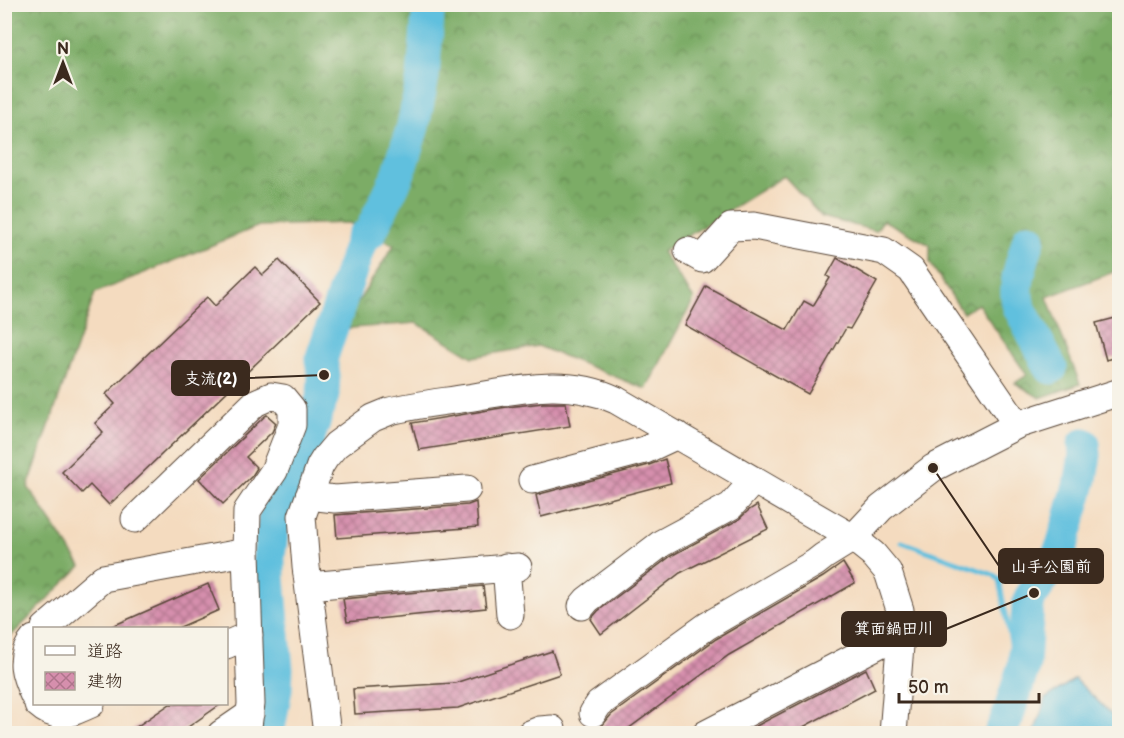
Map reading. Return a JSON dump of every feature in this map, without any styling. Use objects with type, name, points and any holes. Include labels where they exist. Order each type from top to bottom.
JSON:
[{"type":"street","points":[[688,251],[702,259],[731,227],[754,226],[884,251],[911,270],[1017,425]]},
{"type":"street","points":[[327,734],[306,567],[302,516],[325,458],[336,445],[373,418],[390,411],[528,389],[572,387],[608,396],[853,538],[873,554],[888,572],[900,610],[901,633],[893,734]]},
{"type":"street","points":[[593,713],[599,704],[707,626],[853,538],[881,508],[933,468],[1017,425],[1119,392]]},
{"type":"street","points":[[135,519],[255,403],[271,396],[283,398],[292,409],[292,425],[273,471],[247,511],[246,552],[238,640],[249,724],[221,734]]},
{"type":"street","points":[[532,480],[645,450],[677,435]]},
{"type":"street","points":[[582,606],[586,600],[662,543],[731,506],[754,480]]},
{"type":"street","points":[[309,496],[335,499],[467,489]]},
{"type":"street","points":[[46,627],[103,578],[246,552]]},
{"type":"street","points":[[309,586],[512,567],[510,615]]},
{"type":"street","points":[[706,734],[901,633]]},
{"type":"street","points":[[33,640],[28,645],[24,659],[24,674],[33,694]]},
{"type":"street","points":[[39,705],[53,714],[62,715],[88,705]]},
{"type":"green space","points":[[5,5],[1119,5],[1119,270],[1047,297],[1080,384],[1040,398],[1015,383],[1027,375],[978,304],[963,313],[930,263],[930,245],[883,220],[876,231],[822,217],[784,176],[662,252],[694,299],[646,389],[538,346],[473,357],[417,323],[341,329],[394,245],[349,223],[259,226],[95,293],[28,487],[81,566],[5,642]]},
{"type":"water","points":[[1075,679],[1119,723],[1119,733],[1034,733],[1046,698]]},
{"type":"building","points":[[837,258],[877,282],[850,329],[846,328],[808,394],[685,325],[706,286],[787,330],[804,301],[813,306],[830,278],[827,276]]},
{"type":"building","points":[[279,260],[320,302],[109,505],[90,485],[82,493],[62,472],[103,432],[95,423],[115,404],[106,394],[207,297],[215,306],[255,267],[263,275]]},
{"type":"building","points":[[1119,317],[1119,356],[1106,360],[1096,323]]},
{"type":"building","points":[[543,403],[566,403],[570,426],[419,450],[412,423]]},
{"type":"building","points":[[267,415],[276,423],[272,432],[246,457],[257,468],[252,476],[223,504],[199,479]]},
{"type":"building","points":[[665,459],[671,483],[541,517],[536,495]]},
{"type":"building","points":[[476,502],[478,527],[337,538],[335,515],[468,505]]},
{"type":"building","points":[[757,505],[768,529],[680,573],[601,634],[591,619],[598,611],[671,556],[738,520]]},
{"type":"building","points":[[843,563],[855,583],[729,655],[621,734],[606,734],[601,727],[611,715],[716,639]]},
{"type":"building","points":[[208,584],[219,610],[180,627],[110,627]]},
{"type":"building","points":[[483,586],[486,608],[347,622],[343,599]]},
{"type":"building","points":[[552,651],[560,674],[458,708],[355,714],[353,689],[455,683]]},
{"type":"building","points":[[866,669],[875,689],[790,734],[741,734]]},
{"type":"building","points":[[169,705],[220,705],[178,734],[126,734]]},
{"type":"waterway","points":[[268,734],[277,669],[269,578],[269,556],[274,520],[304,452],[323,395],[324,375],[321,360],[362,238],[370,233],[398,175],[413,126],[423,77],[429,4]]},
{"type":"waterway","points":[[1029,239],[1019,273],[1017,299],[1051,368]]},
{"type":"waterway","points":[[1000,734],[1024,665],[1030,598],[1062,546],[1081,479],[1085,455],[1084,444]]},
{"type":"waterway","points":[[902,542],[994,575],[999,580],[1015,663],[1020,677]]},
{"type":"place","name":"支流(2)","points":[[324,375]]},
{"type":"place","name":"山手公園前","points":[[933,468]]},
{"type":"place","name":"箕面鍋田川","points":[[1034,593]]}]
